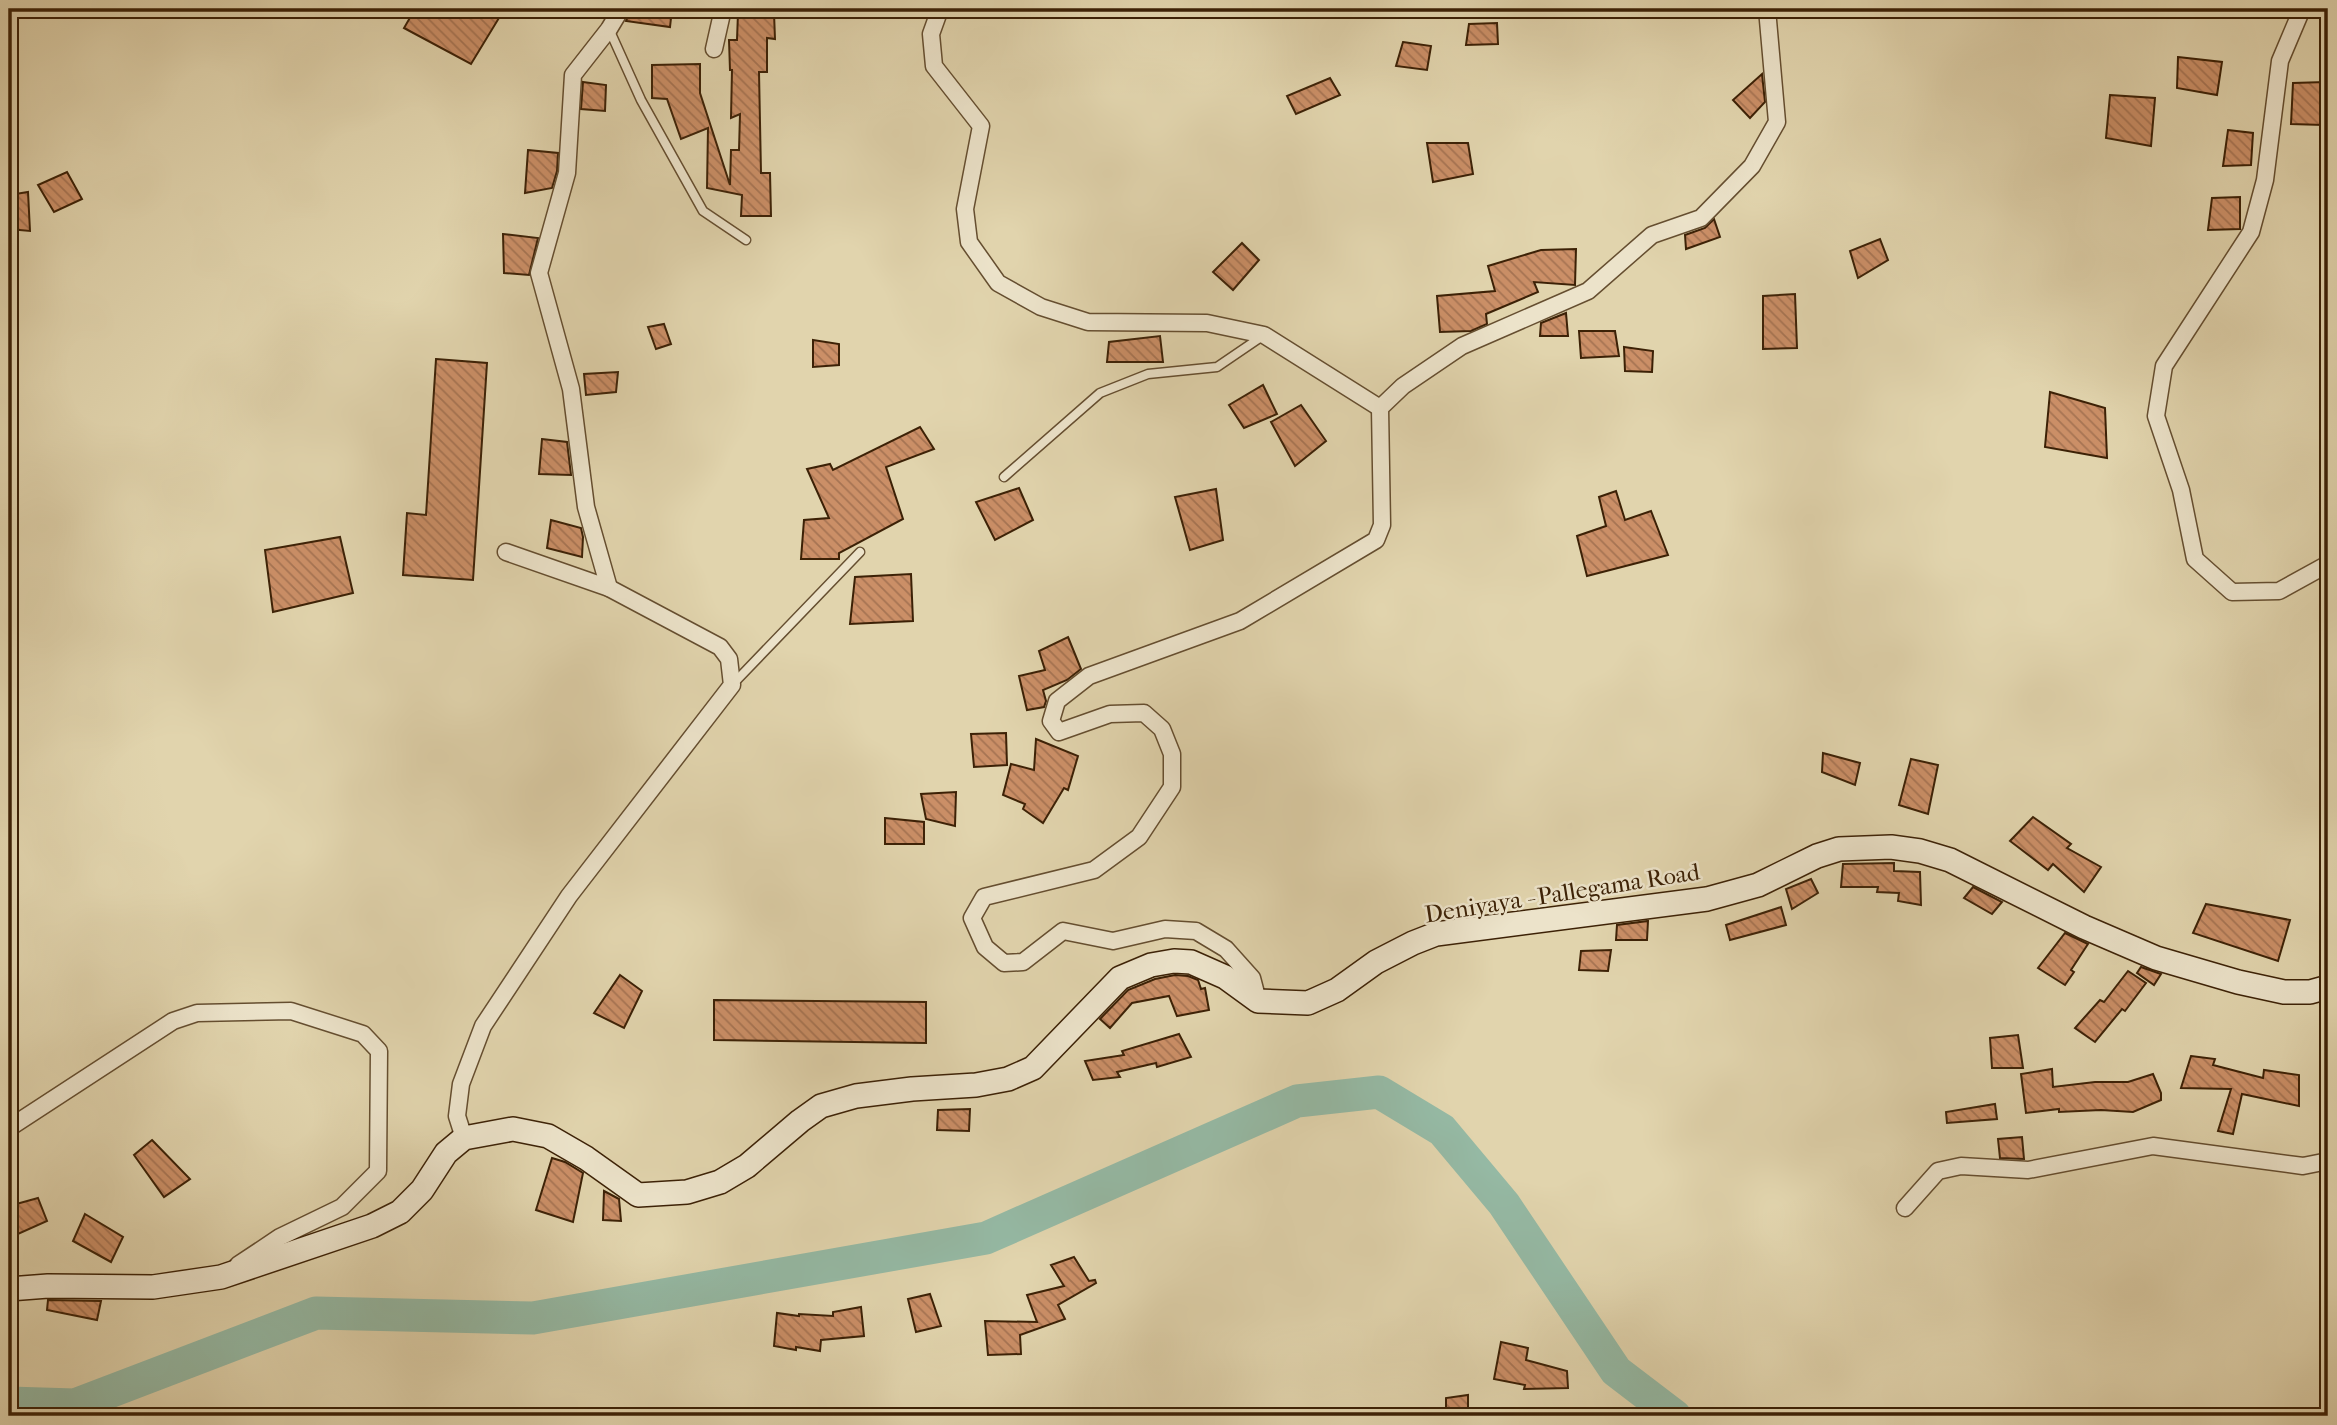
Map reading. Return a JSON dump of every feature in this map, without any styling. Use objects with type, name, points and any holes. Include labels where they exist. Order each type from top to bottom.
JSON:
[{"type":"main road","name":"Deniyaya - Pallegama Road","points":[[1258,1001],[1308,1003],[1337,990],[1376,962],[1436,934],[1706,899],[1758,885],[1817,856],[1839,849],[1891,847],[1920,851],[1950,860],[2084,927],[2156,958],[2238,982],[2284,992],[2310,992],[2328,987]]},
{"type":"main road","points":[[9,1289],[48,1286],[153,1287],[221,1277],[372,1226],[400,1212],[422,1190],[446,1153],[464,1139],[513,1129],[548,1136],[586,1157],[638,1195],[687,1192],[720,1182],[747,1166],[800,1121],[821,1107],[856,1096],[976,1085],[1008,1079],[1033,1068],[1121,978],[1151,965],[1174,961],[1191,962],[1225,977],[1258,1001]]},
{"type":"street","points":[[609,588],[586,507],[571,388],[539,273],[567,173],[573,75],[621,9]]},
{"type":"street","points":[[714,49],[723,9]]},
{"type":"street","points":[[940,9],[930,34],[934,66],[981,126],[965,209],[969,242],[998,283],[1041,307],[1088,322],[1206,323],[1264,335],[1380,408]]},
{"type":"street","points":[[1258,1001],[1252,978],[1226,949],[1196,930],[1165,929],[1113,941],[1063,931],[1023,962],[1004,963],[985,947],[972,918],[984,897],[1094,870],[1139,837],[1172,788],[1172,754],[1162,729],[1144,713],[1110,714],[1059,732],[1051,721],[1057,701],[1089,676],[1240,621],[1376,540],[1382,525],[1380,408],[1403,386],[1462,346],[1588,291],[1652,235],[1702,218],[1752,166],[1777,122],[1767,9]]},
{"type":"street","points":[[2302,9],[2280,61],[2265,180],[2251,232],[2164,366],[2156,416],[2181,490],[2194,559],[2232,592],[2279,591],[2328,564]]},
{"type":"street","points":[[464,1139],[457,1116],[461,1084],[482,1026],[569,896],[732,685],[729,659],[720,647],[609,588],[506,552]]},
{"type":"street","points":[[9,1128],[173,1021],[197,1013],[291,1011],[363,1034],[379,1051],[378,1171],[342,1207],[280,1237],[221,1277]]},
{"type":"street","points":[[1905,1208],[1938,1171],[1961,1166],[2028,1170],[2153,1146],[2302,1167],[2328,1161]]},
{"type":"lane","points":[[609,29],[641,100],[704,212],[746,240]]},
{"type":"lane","points":[[1004,477],[1100,393],[1148,374],[1217,367],[1264,335]]},
{"type":"lane","points":[[732,685],[860,552]]},
{"type":"building","points":[[415,9],[494,9],[502,13],[471,64],[404,28]]},
{"type":"building","points":[[631,9],[672,9],[670,27],[626,21]]},
{"type":"building","points":[[738,13],[774,13],[775,39],[767,38],[767,72],[759,72],[761,173],[770,173],[771,216],[741,216],[742,195],[707,188],[708,128],[681,139],[667,99],[652,98],[652,65],[700,64],[700,93],[730,185],[731,150],[739,150],[740,114],[731,118],[732,70],[729,40],[737,40]]},
{"type":"building","points":[[1497,23],[1498,44],[1466,45],[1469,24]]},
{"type":"building","points":[[1403,42],[1431,46],[1427,70],[1396,66]]},
{"type":"building","points":[[2178,57],[2222,62],[2217,95],[2177,88]]},
{"type":"building","points":[[1762,74],[1765,102],[1750,118],[1733,100]]},
{"type":"building","points":[[1330,78],[1340,95],[1296,114],[1287,96]]},
{"type":"building","points":[[583,82],[606,85],[605,111],[581,109]]},
{"type":"building","points":[[2325,82],[2323,125],[2291,124],[2293,83]]},
{"type":"building","points":[[2110,95],[2155,98],[2151,146],[2106,138]]},
{"type":"building","points":[[2228,130],[2253,133],[2251,165],[2223,166]]},
{"type":"building","points":[[1427,143],[1468,143],[1473,174],[1433,182]]},
{"type":"building","points":[[528,150],[558,153],[552,188],[525,193]]},
{"type":"building","points":[[67,172],[82,199],[54,212],[38,185]]},
{"type":"building","points":[[28,192],[30,231],[9,229],[9,195]]},
{"type":"building","points":[[2240,197],[2240,229],[2208,230],[2212,198]]},
{"type":"building","points":[[1714,219],[1720,237],[1686,249],[1685,235],[1705,228]]},
{"type":"building","points":[[503,234],[538,238],[529,275],[504,273]]},
{"type":"building","points":[[1880,239],[1888,260],[1858,278],[1850,251]]},
{"type":"building","points":[[1242,243],[1259,260],[1233,290],[1213,272]]},
{"type":"building","points":[[1576,249],[1575,285],[1534,282],[1538,292],[1486,314],[1487,324],[1471,331],[1440,332],[1437,296],[1495,291],[1488,266],[1541,250]]},
{"type":"building","points":[[1795,294],[1797,348],[1763,349],[1763,296]]},
{"type":"building","points":[[1566,313],[1568,336],[1540,336],[1541,323]]},
{"type":"building","points":[[664,324],[671,344],[656,349],[648,327]]},
{"type":"building","points":[[1579,331],[1615,331],[1619,356],[1581,358]]},
{"type":"building","points":[[1160,336],[1163,362],[1107,362],[1109,342]]},
{"type":"building","points":[[813,340],[839,344],[839,365],[813,367]]},
{"type":"building","points":[[1624,347],[1653,351],[1652,372],[1625,371]]},
{"type":"building","points":[[436,359],[487,363],[473,580],[403,575],[407,513],[426,515]]},
{"type":"building","points":[[618,372],[616,392],[586,395],[584,374]]},
{"type":"building","points":[[1263,385],[1277,414],[1244,428],[1229,405]]},
{"type":"building","points":[[2050,392],[2105,408],[2107,458],[2045,447]]},
{"type":"building","points":[[1301,405],[1326,441],[1295,466],[1271,422]]},
{"type":"building","points":[[920,427],[934,449],[886,467],[903,519],[839,553],[839,559],[801,559],[804,520],[829,518],[807,469],[830,464],[833,470]]},
{"type":"building","points":[[542,439],[567,442],[571,475],[539,474]]},
{"type":"building","points":[[1019,488],[1033,520],[995,540],[976,502]]},
{"type":"building","points":[[1216,489],[1223,540],[1190,550],[1175,497]]},
{"type":"building","points":[[1616,491],[1625,520],[1651,511],[1668,555],[1587,576],[1577,536],[1606,526],[1599,497]]},
{"type":"building","points":[[551,520],[581,528],[582,557],[547,548]]},
{"type":"building","points":[[340,537],[353,593],[273,612],[265,550]]},
{"type":"building","points":[[911,574],[913,621],[850,624],[855,577]]},
{"type":"building","points":[[1068,637],[1081,669],[1067,680],[1043,690],[1046,701],[1044,707],[1027,710],[1019,676],[1045,670],[1039,651]]},
{"type":"building","points":[[1006,733],[1007,765],[974,767],[971,734]]},
{"type":"building","points":[[1036,739],[1078,756],[1068,790],[1064,788],[1043,823],[1023,809],[1025,804],[1003,795],[1011,764],[1034,770]]},
{"type":"building","points":[[1823,753],[1860,763],[1855,785],[1822,772]]},
{"type":"building","points":[[1911,759],[1938,765],[1928,814],[1899,805]]},
{"type":"building","points":[[956,792],[955,826],[926,819],[921,794]]},
{"type":"building","points":[[2033,817],[2071,844],[2067,848],[2101,867],[2084,892],[2053,864],[2048,870],[2010,841]]},
{"type":"building","points":[[885,818],[924,822],[924,844],[885,844]]},
{"type":"building","points":[[1894,863],[1894,871],[1920,872],[1921,905],[1898,901],[1899,893],[1877,892],[1878,887],[1841,887],[1843,864]]},
{"type":"building","points":[[1811,879],[1818,893],[1792,909],[1786,889]]},
{"type":"building","points":[[1973,887],[2002,902],[1992,914],[1964,898]]},
{"type":"building","points":[[2206,904],[2290,920],[2278,961],[2193,933]]},
{"type":"building","points":[[1781,907],[1786,925],[1730,940],[1726,925]]},
{"type":"building","points":[[1648,921],[1647,940],[1616,940],[1617,925]]},
{"type":"building","points":[[2065,933],[2088,944],[2071,970],[2074,972],[2065,985],[2038,968]]},
{"type":"building","points":[[1611,950],[1608,971],[1579,970],[1581,951]]},
{"type":"building","points":[[2141,967],[2161,974],[2154,985],[2137,973]]},
{"type":"building","points":[[2128,971],[2146,983],[2125,1011],[2122,1009],[2095,1042],[2075,1028],[2100,1000],[2104,1002]]},
{"type":"building","points":[[620,975],[642,991],[624,1028],[594,1013]]},
{"type":"building","points":[[1175,975],[1198,980],[1201,989],[1205,988],[1209,1010],[1177,1016],[1169,996],[1132,1003],[1110,1028],[1100,1019],[1128,990],[1155,979]]},
{"type":"building","points":[[714,1000],[926,1002],[926,1043],[714,1040]]},
{"type":"building","points":[[1179,1034],[1191,1057],[1157,1067],[1156,1063],[1117,1072],[1120,1077],[1093,1080],[1085,1061],[1124,1055],[1122,1051]]},
{"type":"building","points":[[2018,1035],[2023,1068],[1992,1068],[1990,1038]]},
{"type":"building","points":[[2191,1056],[2215,1059],[2213,1065],[2263,1078],[2264,1070],[2299,1075],[2299,1106],[2242,1094],[2233,1134],[2218,1131],[2231,1089],[2181,1088]]},
{"type":"building","points":[[2052,1069],[2053,1087],[2095,1082],[2128,1082],[2153,1074],[2161,1100],[2133,1112],[2059,1112],[2059,1109],[2026,1113],[2021,1074]]},
{"type":"building","points":[[1995,1104],[1997,1119],[1947,1123],[1946,1112]]},
{"type":"building","points":[[970,1109],[969,1131],[937,1130],[938,1110]]},
{"type":"building","points":[[2022,1137],[2024,1159],[2000,1158],[1998,1139]]},
{"type":"building","points":[[152,1140],[190,1179],[164,1197],[134,1155]]},
{"type":"building","points":[[552,1158],[583,1173],[573,1222],[536,1210]]},
{"type":"building","points":[[604,1191],[619,1199],[621,1221],[603,1220]]},
{"type":"building","points":[[38,1198],[47,1221],[9,1238],[9,1206]]},
{"type":"building","points":[[85,1214],[123,1237],[111,1262],[73,1241]]},
{"type":"building","points":[[1074,1257],[1089,1281],[1095,1280],[1096,1283],[1058,1305],[1065,1319],[1020,1335],[1021,1354],[988,1355],[985,1321],[1037,1322],[1027,1295],[1064,1286],[1051,1265]]},
{"type":"building","points":[[930,1294],[941,1326],[916,1332],[908,1299]]},
{"type":"building","points":[[48,1300],[101,1301],[97,1320],[47,1310]]},
{"type":"building","points":[[861,1307],[864,1336],[821,1340],[820,1351],[774,1346],[777,1313],[833,1316],[833,1312]]},
{"type":"building","points":[[1501,1342],[1528,1348],[1526,1360],[1567,1371],[1568,1388],[1524,1389],[1525,1385],[1494,1379]]},
{"type":"building","points":[[1468,1395],[1468,1416],[1446,1416],[1446,1398]]},
{"type":"waterway","points":[[9,1403],[75,1405],[316,1313],[533,1318],[986,1238],[1297,1101],[1379,1092],[1442,1130],[1504,1204],[1616,1371],[1675,1416]]}]
